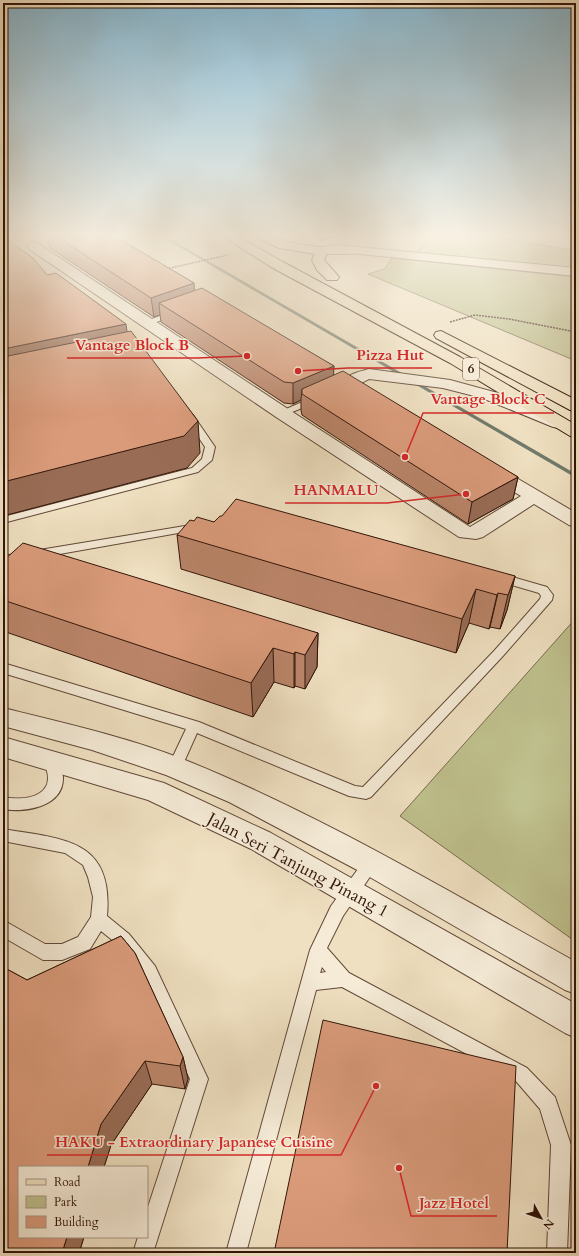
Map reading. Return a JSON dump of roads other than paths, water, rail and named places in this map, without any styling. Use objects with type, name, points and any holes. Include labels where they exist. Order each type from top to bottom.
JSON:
[{"type":"main road","name":"6","points":[[335,296],[455,360],[569,428]]},
{"type":"main road","name":"6","points":[[426,328],[576,407]]},
{"type":"street","points":[[104,296],[466,533],[476,533],[534,496]]},
{"type":"street","points":[[373,401],[340,384],[361,376],[378,374],[444,383],[488,395],[569,428]]},
{"type":"street","points":[[474,461],[576,520]]},
{"type":"street","points":[[3,717],[93,740],[175,767],[238,794],[371,862],[576,978]]},
{"type":"street","name":"Jalan Seri Tanjung Pinang 1","points":[[3,747],[155,791],[261,841],[576,1022]]},
{"type":"lane","points":[[146,323],[181,311]]},
{"type":"lane","points":[[282,413],[325,395]]},
{"type":"lane","points":[[3,520],[195,470],[208,460],[210,447],[185,410]]},
{"type":"lane","points":[[3,560],[212,524]]},
{"type":"lane","points":[[3,668],[194,726],[354,792],[366,793],[498,654],[546,600],[547,595],[543,590],[489,575]]},
{"type":"lane","points":[[175,767],[182,749],[194,726]]},
{"type":"lane","points":[[3,803],[20,805],[40,800],[52,791],[56,778],[55,768],[50,761]]},
{"type":"lane","points":[[3,835],[68,847],[88,860],[96,877],[101,897],[99,919],[84,943],[62,952],[43,952],[3,928]]},
{"type":"lane","points":[[236,1253],[308,982],[318,950],[331,922],[371,862]]},
{"type":"lane","points":[[99,919],[123,939],[149,972],[199,1080],[148,1238]]},
{"type":"lane","points":[[318,950],[343,979],[520,1074],[548,1104],[561,1145],[557,1253]]},
{"type":"lane","points":[[308,982],[343,979]]},
{"type":"lane","points":[[143,1253],[148,1238]]},
{"type":"waterway","points":[[265,296],[576,476]]},
{"type":"place","name":"Vantage Block B","points":[[247,356]]},
{"type":"place","name":"Pizza Hut","points":[[298,371]]},
{"type":"place","name":"Vantage Block C","points":[[405,457]]},
{"type":"place","name":"HANMALU","points":[[466,494]]},
{"type":"place","name":"HAKU - Extraordinary Japanese Cuisine","points":[[376,1086]]},
{"type":"place","name":"Jazz Hotel","points":[[399,1168]]}]
